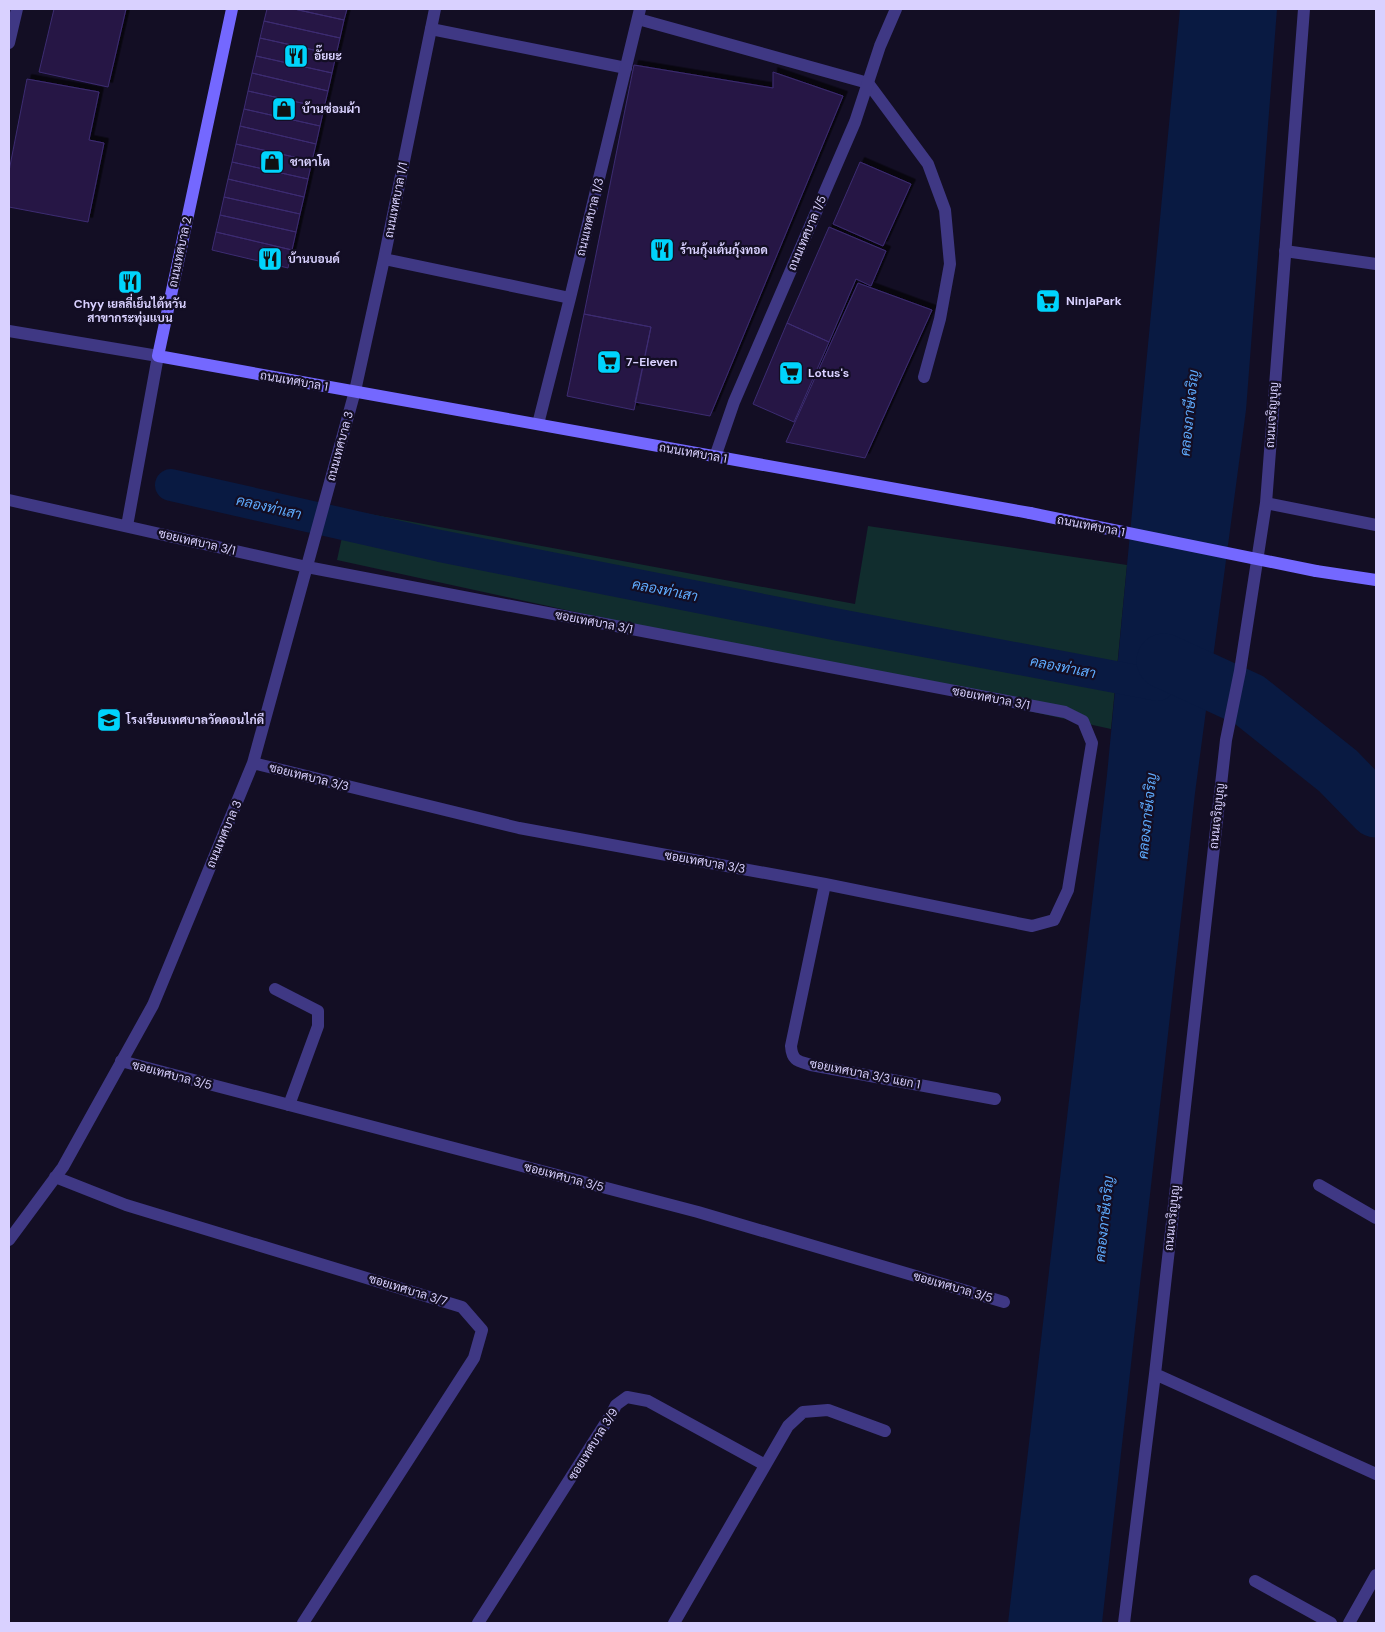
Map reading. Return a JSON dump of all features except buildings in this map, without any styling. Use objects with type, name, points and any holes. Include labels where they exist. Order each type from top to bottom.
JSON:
[{"type":"street","points":[[9,43],[17,9]]},
{"type":"street","name":"ถนนเทศบาล 2","points":[[127,526],[158,356],[232,9]]},
{"type":"street","name":"ถนนเทศบาล 1/1","points":[[355,392],[435,9]]},
{"type":"street","name":"ถนนเทศบาล 1/5","points":[[715,457],[734,402],[855,122],[880,46],[896,9]]},
{"type":"street","name":"ถนนเจริญบุญ","points":[[1124,1623],[1155,1374],[1226,740],[1240,671],[1266,502],[1304,9]]},
{"type":"street","points":[[639,14],[868,83],[928,164],[945,210],[950,264],[940,319],[924,378]]},
{"type":"street","name":"ถนนเทศบาล 1/3","points":[[538,424],[639,14]]},
{"type":"street","points":[[431,29],[626,68]]},
{"type":"street","points":[[1285,251],[1376,264]]},
{"type":"street","points":[[384,259],[570,298]]},
{"type":"street","name":"ถนนเทศบาล 1","points":[[9,331],[158,356],[1030,513],[1316,571],[1376,580]]},
{"type":"street","name":"ถนนเทศบาล 3","points":[[9,1240],[63,1167],[152,1005],[253,763],[355,392]]},
{"type":"street","name":"ซอยเทศบาล 3/1","points":[[9,500],[307,566],[1065,712],[1083,722],[1092,743],[1080,816]]},
{"type":"street","points":[[1266,502],[1376,525]]},
{"type":"street","name":"ซอยเทศบาล 3/3","points":[[253,763],[519,828],[826,884],[1032,926],[1054,920],[1068,890],[1080,816]]},
{"type":"street","name":"ซอยเทศบาล 3/3 แยก 1","points":[[826,884],[791,1046],[794,1058],[811,1065],[995,1099]]},
{"type":"street","points":[[275,989],[318,1011],[318,1026],[289,1105]]},
{"type":"street","name":"ซอยเทศบาล 3/5","points":[[121,1061],[698,1212],[1004,1302]]},
{"type":"street","name":"ซอยเทศบาล 3/7","points":[[55,1177],[126,1205],[462,1307],[482,1330],[474,1358],[303,1623]]},
{"type":"street","points":[[1319,1185],[1376,1218]]},
{"type":"street","points":[[1155,1374],[1376,1474]]},
{"type":"street","name":"ซอยเทศบาล 3/9","points":[[478,1623],[616,1405],[627,1397],[648,1401],[765,1465]]},
{"type":"street","points":[[674,1623],[788,1426],[803,1412],[828,1410],[885,1431]]},
{"type":"street","points":[[1349,1623],[1376,1575]]},
{"type":"street","points":[[1255,1581],[1331,1623]]},
{"type":"green space","points":[[348,510],[855,604],[868,526],[1127,565],[1111,729],[337,560]]},
{"type":"water","name":"คลองภาษีเจริญ","points":[[1180,9],[1277,9],[1246,410],[1195,793],[1102,1623],[1008,1623],[1107,775]]},
{"type":"waterway","name":"คลองท่าเสา","points":[[171,485],[440,546],[839,625],[1158,685]]},
{"type":"waterway","name":"คลองท่าเสา","points":[[1164,661],[1249,700],[1338,771],[1376,810]]},
{"type":"place","name":"อั๊ยยะ","points":[[296,56]]},
{"type":"place","name":"บ้านซ่อมผ้า","points":[[284,109]]},
{"type":"place","name":"ชาตาโต","points":[[272,162]]},
{"type":"place","name":"ร้านกุ้งเต้นกุ้งทอด","points":[[662,250]]},
{"type":"place","name":"บ้านบอนด์","points":[[270,259]]},
{"type":"place","name":"Chyy เยลลี่เย็นไต้หวัน สาขากระทุ่มแบน","points":[[130,282]]},
{"type":"place","name":"NinjaPark","points":[[1048,301]]},
{"type":"place","name":"7-Eleven","points":[[609,362]]},
{"type":"place","name":"Lotus's","points":[[791,373]]},
{"type":"place","name":"โรงเรียนเทศบาลวัดดอนไก่ดี","points":[[109,720]]}]
